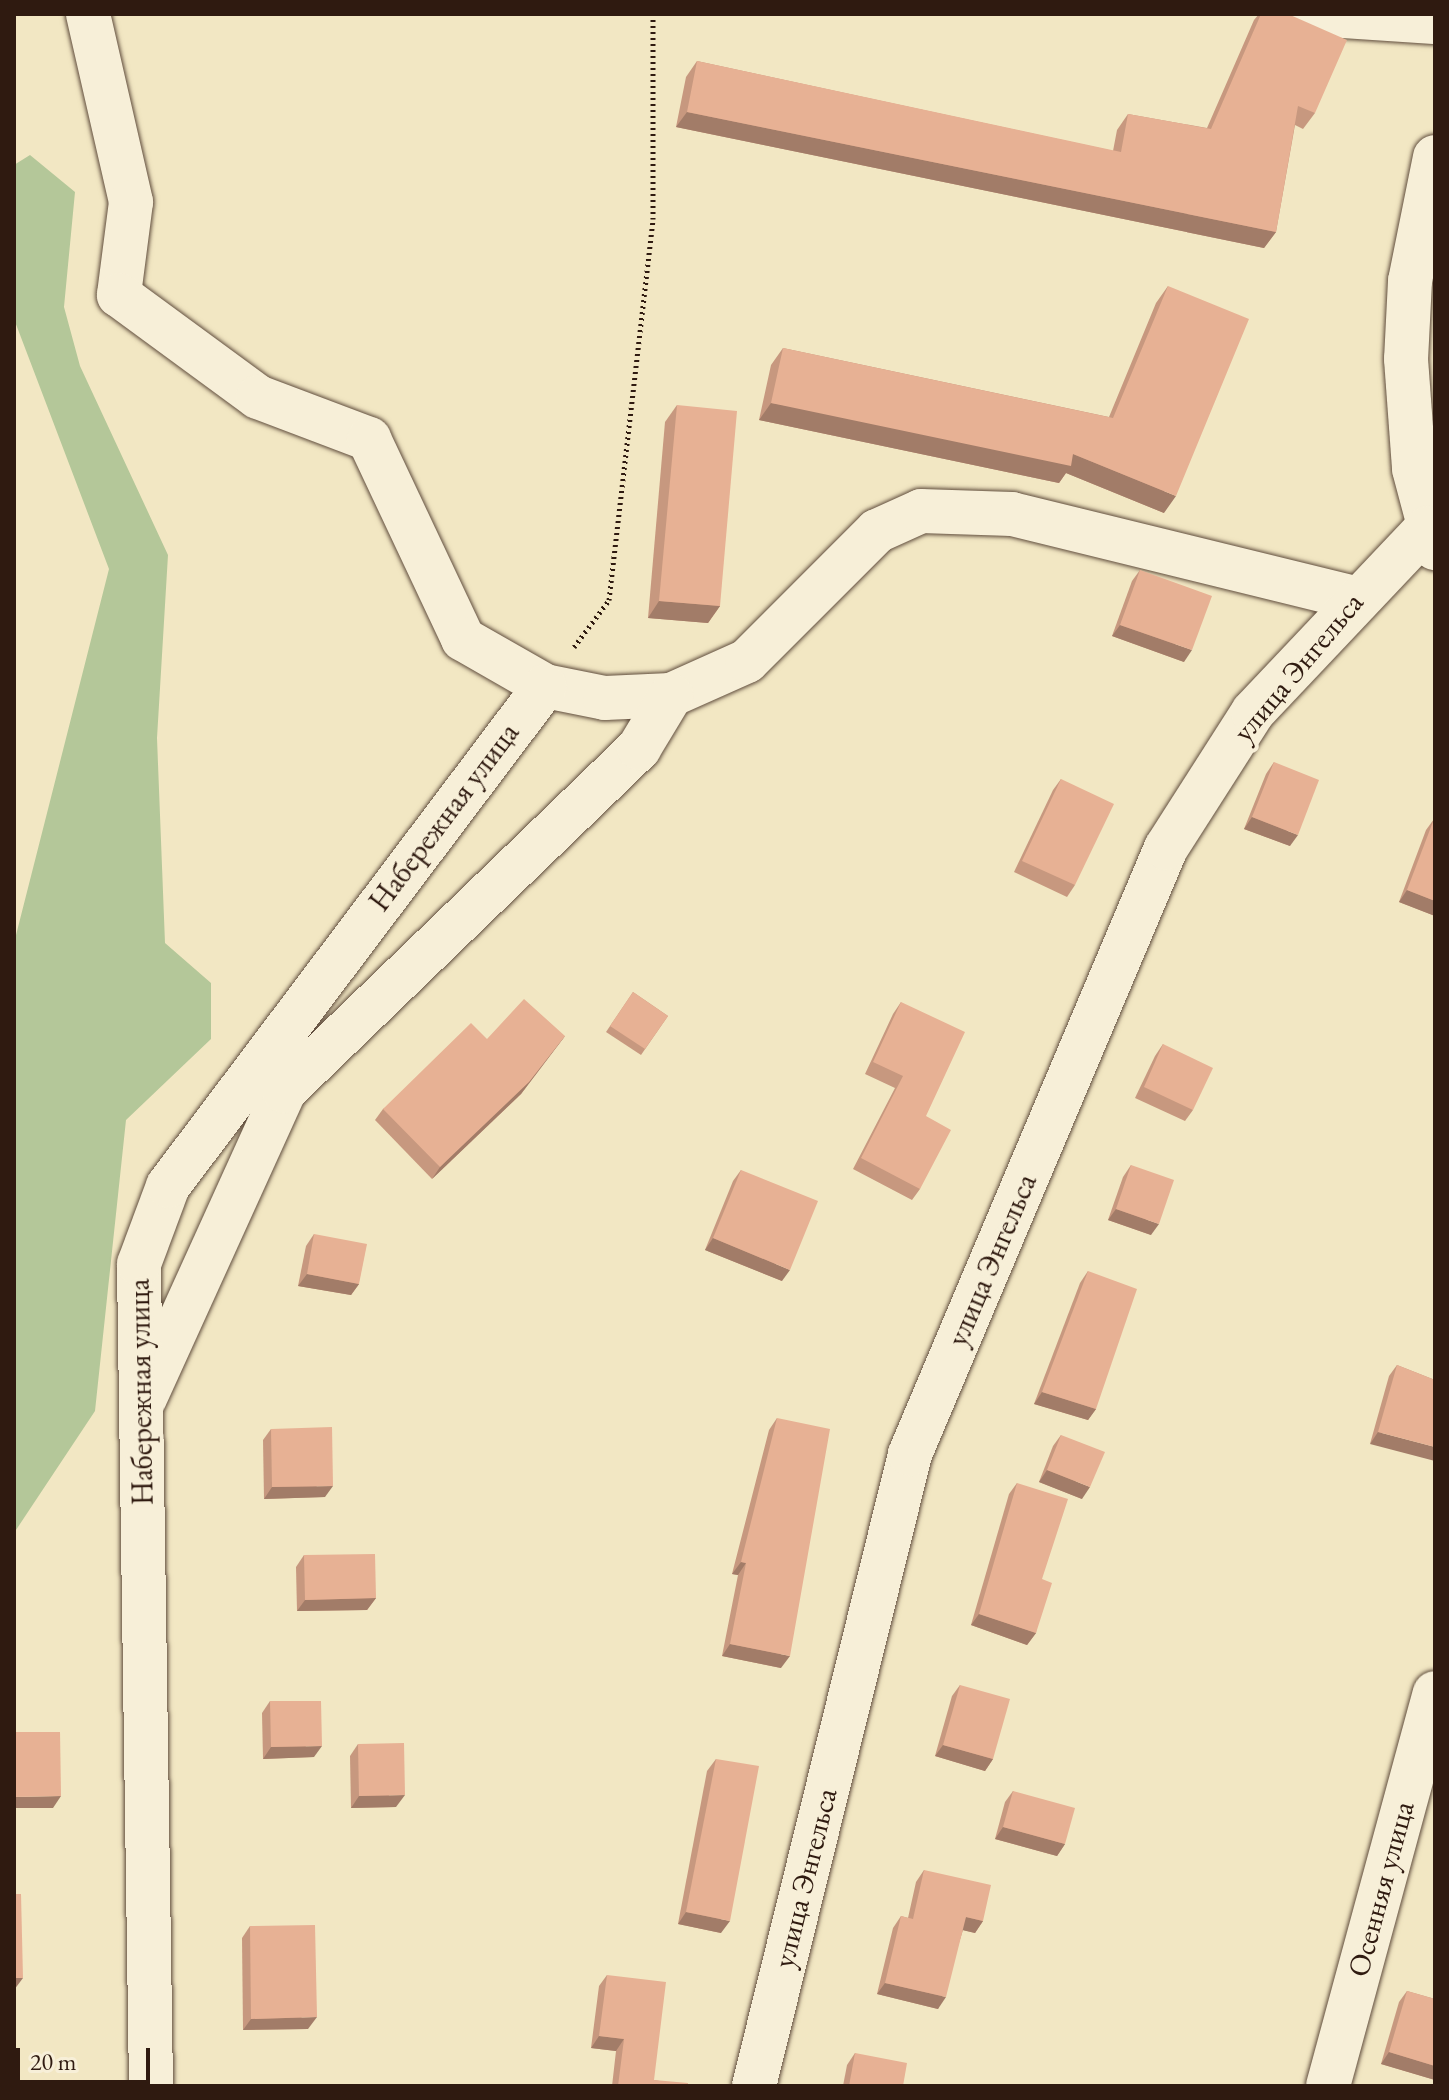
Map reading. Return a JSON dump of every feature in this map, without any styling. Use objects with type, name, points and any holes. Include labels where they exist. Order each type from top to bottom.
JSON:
[{"type":"street","points":[[88,14],[131,202],[119,295],[258,397],[369,439],[463,639],[545,686],[605,698],[671,695],[747,661],[877,531],[921,511],[1012,514],[1353,598]]},
{"type":"street","points":[[1313,14],[1435,22]]},
{"type":"street","points":[[1431,538],[1414,469],[1406,359],[1410,281],[1434,162]]},
{"type":"street","name":"улица Энгельса","points":[[754,2086],[910,1454],[1166,848],[1253,712],[1353,598],[1431,538]]},
{"type":"street","name":"Набережная улица","points":[[151,2086],[139,1264],[168,1186],[545,686]]},
{"type":"street","points":[[140,1408],[284,1091],[639,748],[671,695]]},
{"type":"street","name":"Осенняя улица","points":[[1328,2086],[1435,1693]]},
{"type":"path","points":[[545,686],[609,600],[653,219],[653,14]]},
{"type":"green space","points":[[30,155],[75,192],[64,307],[80,366],[168,555],[157,738],[165,943],[211,983],[211,1039],[126,1120],[95,1411],[14,1533],[14,943],[109,569],[14,319],[14,165]]},
{"type":"building","points":[[1261,14],[1288,14],[1347,40],[1315,113],[1298,106],[1276,232],[687,112],[697,61],[1121,152],[1128,114],[1211,129]]},
{"type":"building","points":[[1168,286],[1249,319],[1176,496],[1073,454],[1071,466],[771,403],[783,348],[1113,418]]},
{"type":"building","points":[[677,405],[737,411],[720,606],[659,601]]},
{"type":"building","points":[[1140,570],[1212,596],[1192,650],[1120,625]]},
{"type":"building","points":[[1274,762],[1319,780],[1298,835],[1252,817]]},
{"type":"building","points":[[1061,779],[1114,804],[1075,885],[1022,861]]},
{"type":"building","points":[[1435,819],[1435,901],[1407,890]]},
{"type":"building","points":[[633,992],[668,1016],[645,1049],[610,1026]]},
{"type":"building","points":[[524,999],[565,1036],[529,1082],[440,1167],[383,1109],[471,1023],[487,1039]]},
{"type":"building","points":[[901,1002],[965,1032],[926,1116],[951,1130],[920,1189],[861,1158],[903,1076],[873,1062]]},
{"type":"building","points":[[1163,1044],[1213,1068],[1193,1110],[1144,1087]]},
{"type":"building","points":[[1131,1165],[1174,1180],[1159,1224],[1116,1209]]},
{"type":"building","points":[[741,1170],[818,1201],[790,1270],[713,1238]]},
{"type":"building","points":[[314,1234],[367,1244],[359,1284],[307,1274]]},
{"type":"building","points":[[1088,1271],[1137,1289],[1096,1409],[1042,1392]]},
{"type":"building","points":[[1397,1365],[1435,1380],[1435,1447],[1378,1432]]},
{"type":"building","points":[[777,1418],[830,1429],[790,1656],[730,1644],[746,1563],[741,1562]]},
{"type":"building","points":[[332,1427],[333,1486],[272,1487],[271,1429]]},
{"type":"building","points":[[1061,1435],[1105,1452],[1090,1487],[1047,1470]]},
{"type":"building","points":[[1017,1483],[1068,1499],[1042,1579],[1052,1583],[1036,1633],[979,1614]]},
{"type":"building","points":[[375,1554],[376,1598],[305,1600],[304,1555]]},
{"type":"building","points":[[960,1685],[1010,1699],[993,1759],[943,1745]]},
{"type":"building","points":[[270,1701],[321,1701],[322,1746],[271,1747]]},
{"type":"building","points":[[14,1732],[60,1732],[61,1796],[14,1797]]},
{"type":"building","points":[[404,1743],[405,1795],[359,1796],[358,1744]]},
{"type":"building","points":[[716,1759],[759,1766],[730,1921],[686,1912]]},
{"type":"building","points":[[1013,1791],[1075,1808],[1065,1844],[1003,1827]]},
{"type":"building","points":[[924,1870],[991,1885],[983,1921],[966,1917],[946,1997],[885,1983],[901,1916],[913,1919]]},
{"type":"building","points":[[14,1894],[21,1894],[23,1978],[14,1978]]},
{"type":"building","points":[[315,1925],[317,2017],[251,2019],[250,1926]]},
{"type":"building","points":[[607,1975],[666,1982],[654,2080],[688,2083],[688,2086],[618,2086],[624,2039],[599,2036]]},
{"type":"building","points":[[1407,1991],[1435,1999],[1435,2066],[1389,2052]]},
{"type":"building","points":[[855,2053],[907,2063],[903,2086],[849,2086]]}]
